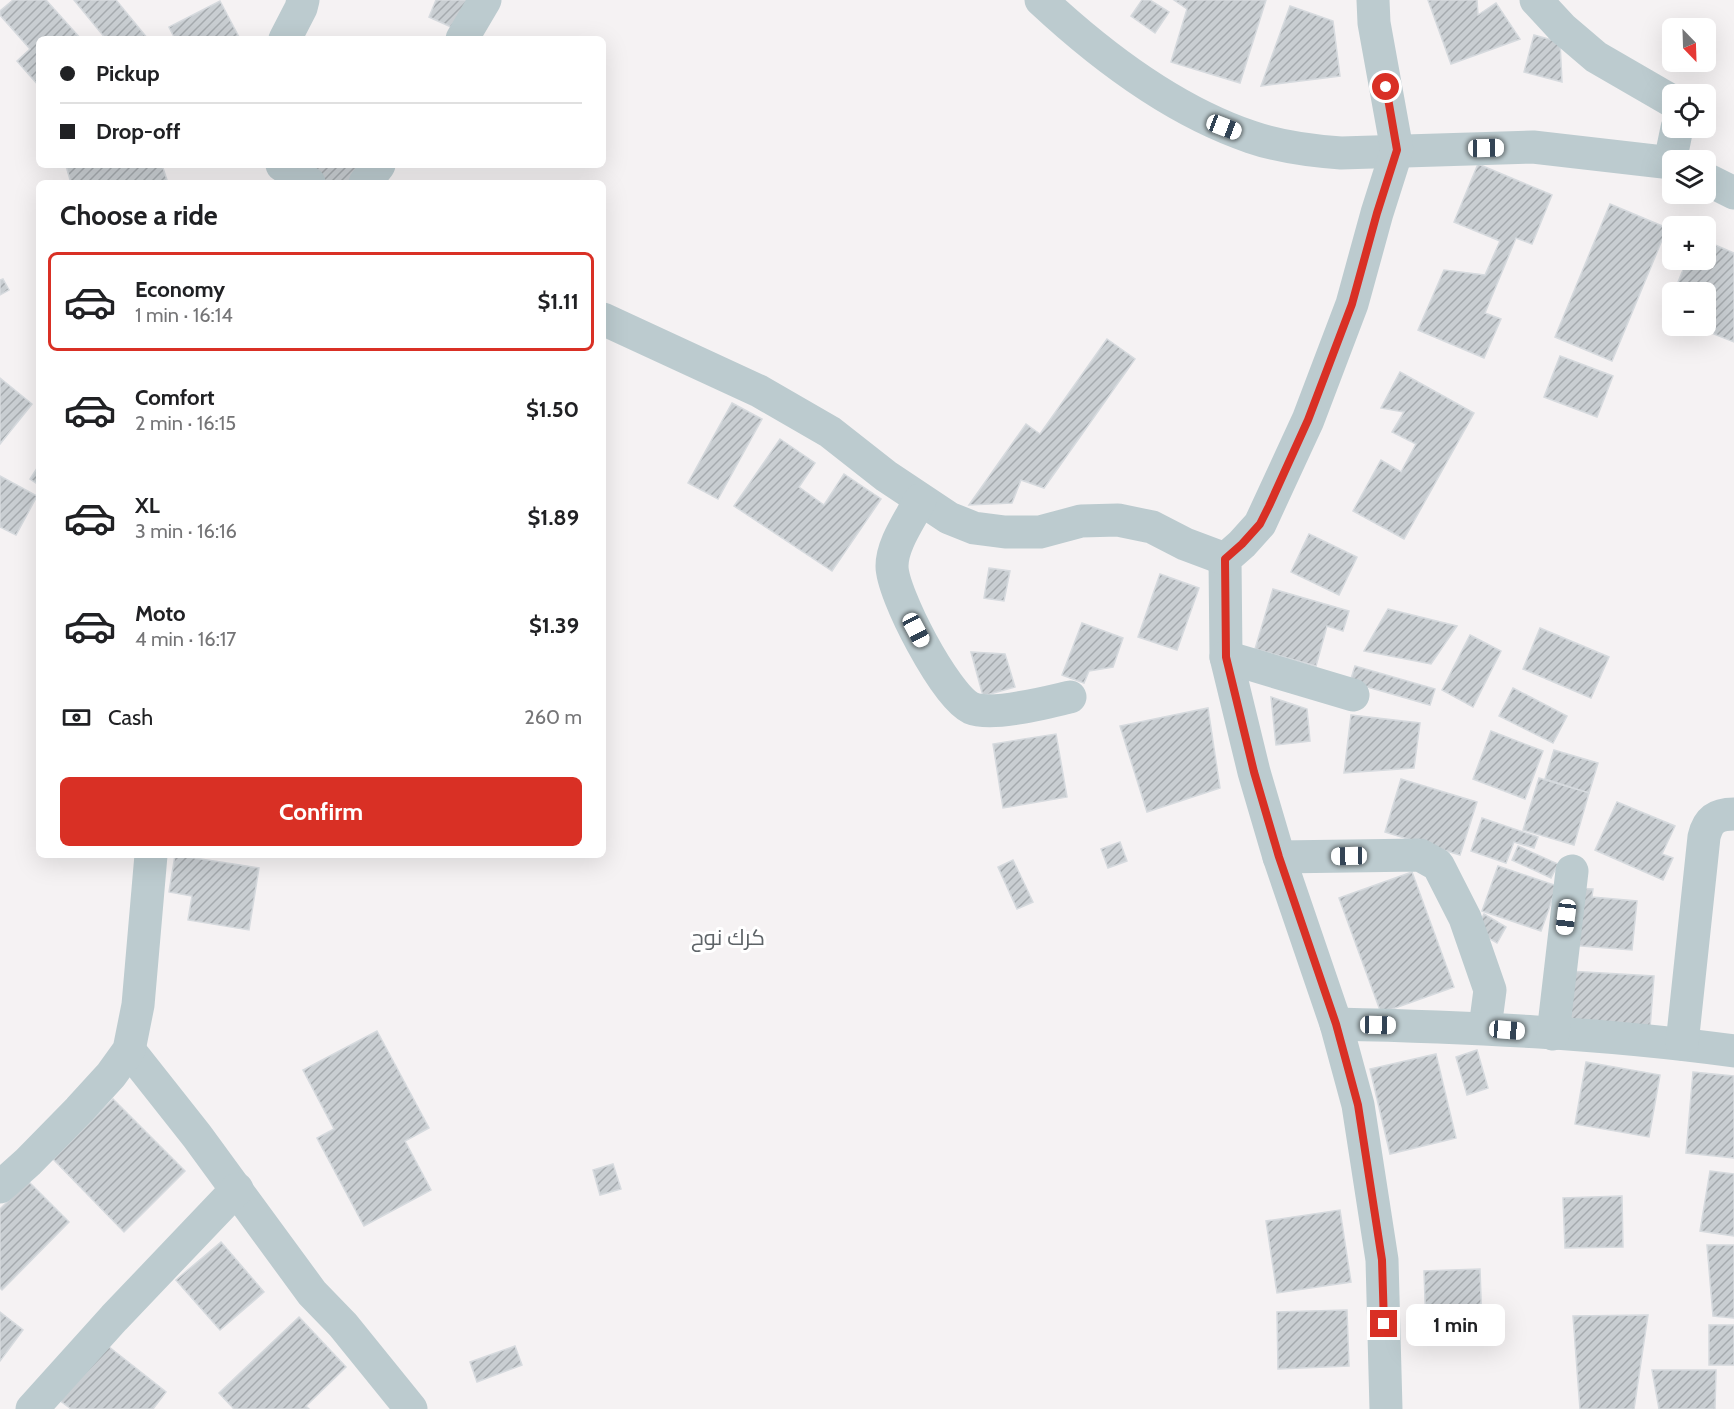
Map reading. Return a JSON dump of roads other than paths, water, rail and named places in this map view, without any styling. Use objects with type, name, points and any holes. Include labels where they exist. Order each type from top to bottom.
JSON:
[{"type":"street","points":[[287,36],[303,0]]},
{"type":"street","points":[[464,36],[484,0]]},
{"type":"street","points":[[1041,0],[1073,30],[1127,70],[1172,99],[1224,127],[1252,137],[1312,151],[1341,153],[1533,147],[1662,162]]},
{"type":"street","points":[[1373,0],[1374,24],[1397,150],[1352,304],[1308,420],[1260,524],[1225,559],[1226,657],[1254,772],[1279,857],[1336,1024],[1358,1105],[1382,1260],[1386,1409]]},
{"type":"street","points":[[1536,0],[1562,28],[1596,57],[1662,95]]},
{"type":"street","points":[[286,168],[304,180]]},
{"type":"street","points":[[367,180],[377,168]]},
{"type":"street","points":[[1716,184],[1734,193]]},
{"type":"street","points":[[606,321],[759,391],[830,432],[920,500],[949,518],[974,528],[1005,532],[1040,532],[1082,521],[1118,520],[1152,527],[1185,544],[1225,559]]},
{"type":"street","points":[[920,500],[893,553],[892,568],[900,601],[940,675],[955,694],[972,708],[990,710],[1019,708],[1070,697]]},
{"type":"street","points":[[1226,657],[1353,695]]},
{"type":"street","points":[[1682,1044],[1707,826],[1712,819],[1720,815],[1734,814]]},
{"type":"street","points":[[1279,857],[1420,855],[1437,865],[1465,918],[1490,990],[1485,1028]]},
{"type":"street","points":[[0,1187],[79,1110],[111,1075],[129,1050],[138,1005],[151,858]]},
{"type":"street","points":[[1553,1034],[1572,871]]},
{"type":"street","points":[[1336,1024],[1485,1028],[1682,1044],[1734,1051]]},
{"type":"street","points":[[129,1050],[180,1113],[312,1293],[343,1325],[411,1409]]},
{"type":"street","points":[[32,1409],[114,1318],[237,1189]]},
{"type":"district","name":"كرك نوح","points":[[728,937]]}]
